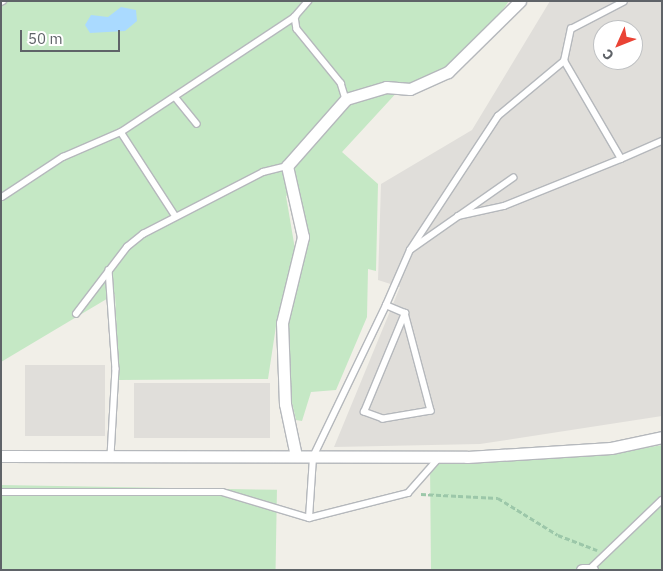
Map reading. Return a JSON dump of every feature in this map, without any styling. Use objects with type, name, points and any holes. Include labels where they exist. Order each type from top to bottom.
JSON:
[{"type":"street","points":[[296,456],[285,404],[282,323],[303,237],[287,166],[346,99],[386,87],[410,89],[448,72],[520,1]]},
{"type":"street","points":[[1,456],[440,456],[611,448],[662,437]]},
{"type":"lane","points":[[2,197],[63,157],[121,132],[176,98],[295,17],[309,1]]},
{"type":"lane","points":[[308,518],[313,457],[386,305],[410,250],[498,116],[564,62],[571,29],[623,2]]},
{"type":"lane","points":[[295,17],[297,29],[341,83],[346,99]]},
{"type":"lane","points":[[564,62],[621,159]]},
{"type":"lane","points":[[176,98],[197,124]]},
{"type":"lane","points":[[121,132],[175,215]]},
{"type":"lane","points":[[458,216],[504,206],[662,141]]},
{"type":"lane","points":[[76,314],[128,247],[175,215],[263,172],[287,166]]},
{"type":"lane","points":[[410,250],[514,178]]},
{"type":"lane","points":[[109,270],[116,369],[111,457]]},
{"type":"lane","points":[[386,305],[406,313]]},
{"type":"lane","points":[[406,313],[431,411],[383,419],[364,412],[406,313]]},
{"type":"lane","points":[[1,492],[222,492],[308,518],[408,493],[440,456]]},
{"type":"lane","points":[[589,569],[603,552],[662,500]]},
{"type":"path","points":[[408,493],[498,498],[558,535],[603,552]]},
{"type":"shaded area","points":[[550,1],[662,1],[662,416],[480,444],[334,447],[400,287],[378,280],[381,184],[472,130]]},
{"type":"shaded area","points":[[25,365],[105,365],[105,436],[25,436]]},
{"type":"shaded area","points":[[134,383],[270,383],[270,438],[134,438]]},
{"type":"green space","points":[[1,1],[509,1],[471,54],[400,89],[342,152],[378,184],[376,271],[368,269],[367,317],[336,390],[311,392],[302,421],[296,420],[288,385],[288,324],[308,235],[297,189],[286,196],[295,249],[276,326],[268,379],[119,380],[115,294],[1,362]]},
{"type":"green space","points":[[662,445],[662,570],[431,570],[430,463],[611,454]]},
{"type":"green space","points":[[1,485],[277,490],[276,570],[1,570]]},
{"type":"water","points":[[121,7],[136,10],[137,21],[125,31],[90,33],[85,25],[91,15],[108,17]]}]
